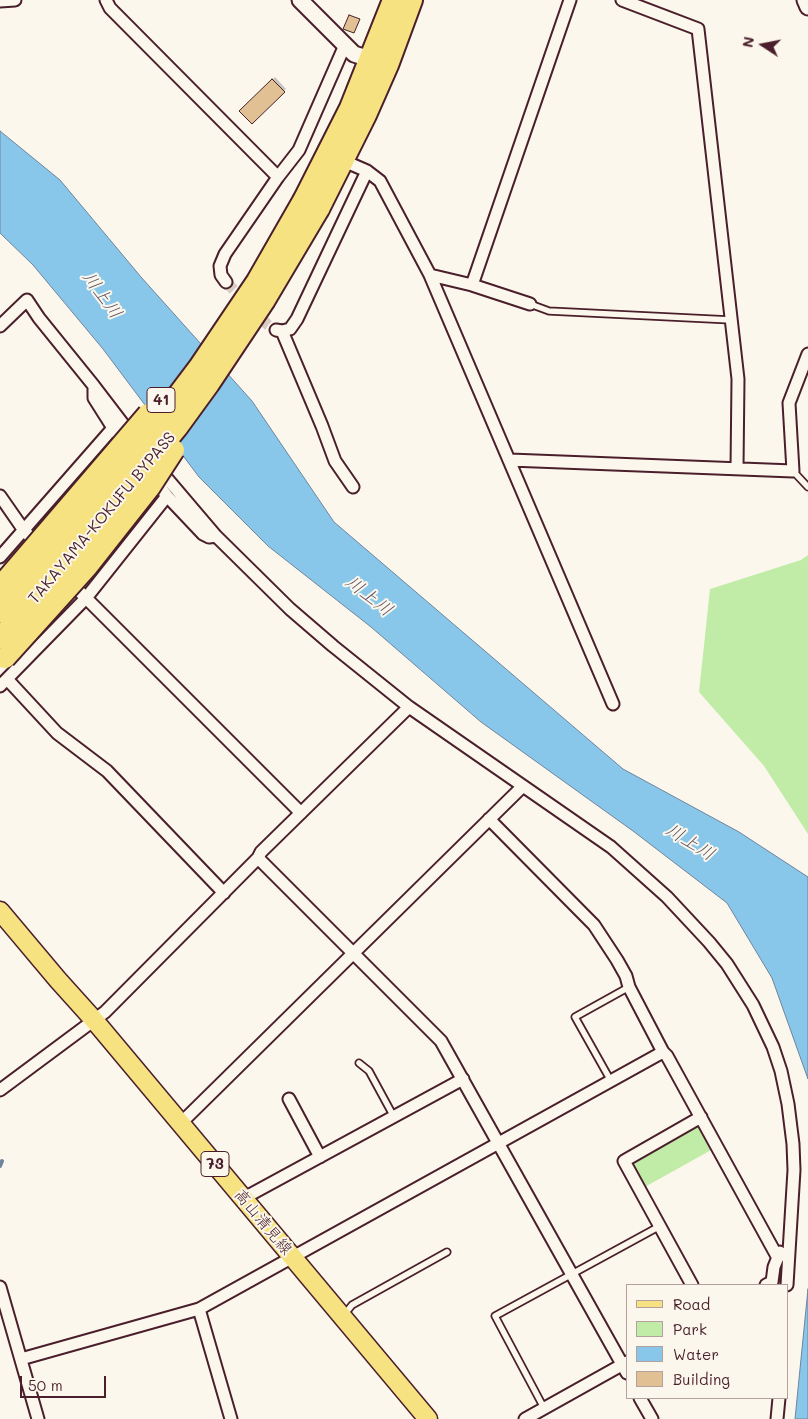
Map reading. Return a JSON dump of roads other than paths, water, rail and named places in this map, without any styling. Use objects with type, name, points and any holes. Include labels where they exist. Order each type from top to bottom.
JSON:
[{"type":"highway","name":"TAKAYAMA-KOKUFU BYPASS","points":[[0,612],[81,520],[188,413],[241,339],[291,258],[393,0]]},
{"type":"highway","name":"TAKAYAMA-KOKUFU BYPASS","points":[[0,638],[60,570],[132,470],[178,395],[257,281],[311,204],[344,162],[388,65],[412,0]]},
{"type":"highway","name":"41","points":[[0,587],[189,364],[311,204]]},
{"type":"highway","name":"41","points":[[3,671],[150,486],[185,434],[241,339]]},
{"type":"main road","name":"高山清見線","points":[[0,911],[244,1198],[428,1419]]},
{"type":"street","points":[[0,1],[15,0]]},
{"type":"street","points":[[106,0],[110,8],[278,177]]},
{"type":"street","points":[[300,0],[354,54],[370,59]]},
{"type":"street","points":[[472,285],[570,0]]},
{"type":"street","points":[[622,0],[698,29],[738,379],[737,468]]},
{"type":"street","points":[[805,0],[808,6]]},
{"type":"street","points":[[226,282],[221,275],[220,266],[225,254],[299,150],[345,45]]},
{"type":"street","points":[[344,162],[367,171],[380,181],[430,276],[613,704]]},
{"type":"street","points":[[353,487],[335,461],[322,426],[279,331],[290,328],[297,319],[367,171]]},
{"type":"street","points":[[430,276],[472,285],[530,304]]},
{"type":"street","points":[[0,326],[27,300],[39,318],[178,493],[216,536],[290,609],[409,707],[611,847],[655,886],[709,942],[743,988],[773,1047],[781,1071],[788,1104],[793,1153],[793,1188],[787,1284]]},
{"type":"street","points":[[510,460],[793,471],[789,403],[808,354]]},
{"type":"street","points":[[94,386],[94,398],[113,428],[167,496],[203,534],[209,537],[216,536]]},
{"type":"street","points":[[0,557],[113,428]]},
{"type":"street","points":[[0,496],[23,530],[86,598],[301,814]]},
{"type":"street","points":[[167,496],[86,598],[3,671],[57,733],[107,771],[224,893]]},
{"type":"street","points":[[0,1090],[105,1012],[224,893],[258,858],[261,852],[409,707]]},
{"type":"street","points":[[180,1123],[522,787]]},
{"type":"street","points":[[489,819],[594,925],[626,976],[629,987],[663,1052],[668,1056],[778,1258]]},
{"type":"street","points":[[258,858],[441,1041],[625,1367],[524,1419]]},
{"type":"street","points":[[21,1359],[199,1309],[663,1052]]},
{"type":"street","points":[[244,1198],[463,1079]]},
{"type":"street","points":[[289,1099],[320,1157]]},
{"type":"street","points":[[691,1284],[624,1161],[701,1117]]},
{"type":"street","points":[[768,1284],[772,1282],[774,1268],[785,1236],[791,1227]]},
{"type":"street","points":[[0,1287],[38,1419]]},
{"type":"street","points":[[199,1309],[232,1419]]},
{"type":"street","points":[[641,1399],[652,1419]]},
{"type":"street","points":[[777,1419],[779,1399]]},
{"type":"lane","points":[[530,304],[549,311],[731,320]]},
{"type":"lane","points":[[793,471],[808,487]]},
{"type":"lane","points":[[611,1081],[575,1017],[629,987]]},
{"type":"lane","points":[[359,1063],[369,1071],[394,1118]]},
{"type":"lane","points":[[544,1408],[495,1316],[660,1226]]},
{"type":"lane","points":[[342,1316],[352,1305],[447,1252]]},
{"type":"water","name":"川上川","points":[[0,131],[60,180],[141,277],[252,401],[334,522],[623,769],[739,832],[808,877],[808,1079],[772,978],[727,903],[633,831],[481,722],[371,627],[268,546],[199,477],[103,349],[33,265],[0,233]]},
{"type":"water","points":[[808,1289],[808,1419],[795,1419]]},
{"type":"waterway","points":[[0,1166],[2,1161]]},
{"type":"tunnel","points":[[226,282],[268,325],[276,330]]}]
